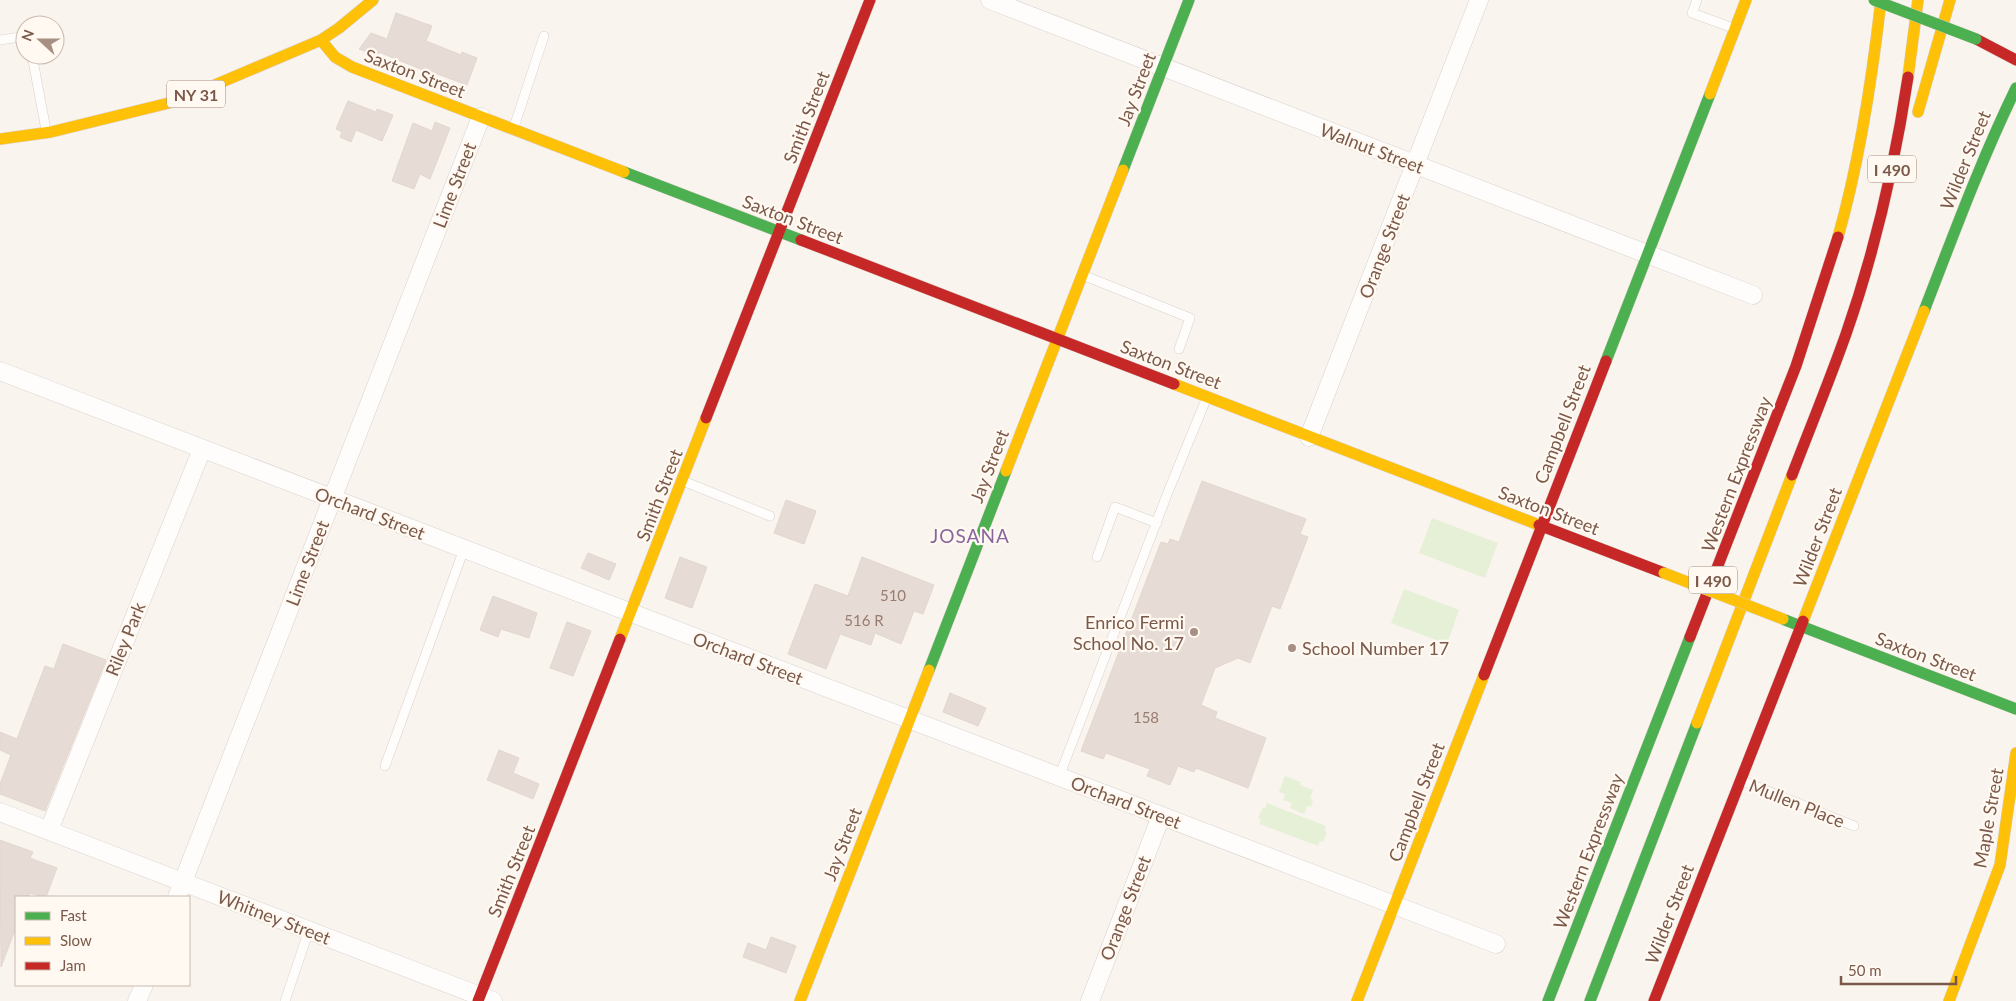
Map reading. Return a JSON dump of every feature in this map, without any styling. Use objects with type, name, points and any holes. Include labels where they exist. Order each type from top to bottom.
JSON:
[{"type":"main road","name":"NY 31","points":[[0,139],[46,132],[127,115],[177,101],[321,40],[373,0]]},
{"type":"main road","name":"Smith Street","points":[[484,999],[631,613],[870,0]]},
{"type":"main road","name":"Jay Street","points":[[800,1001],[1189,0]]},
{"type":"main road","name":"Campbell Street","points":[[1357,1001],[1746,0]]},
{"type":"main road","points":[[1858,153],[1868,71],[1873,0],[1976,39],[2015,56]]},
{"type":"main road","name":"Western Expressway","points":[[1548,1001],[1799,357],[1839,234],[1858,153],[1869,98],[1881,0]]},
{"type":"main road","name":"I 490","points":[[1590,1001],[1846,334],[1870,255],[1891,174],[1906,91],[1918,0]]},
{"type":"main road","points":[[1916,120],[1950,0]]},
{"type":"main road","name":"Saxton Street","points":[[321,40],[335,57],[352,67],[2016,709]]},
{"type":"main road","name":"Wilder Street","points":[[1654,1001],[1980,168],[2016,88]]},
{"type":"main road","points":[[1846,334],[1875,255],[1908,148]]},
{"type":"main road","name":"Maple Street","points":[[1948,1001],[2000,865],[2016,753]]},
{"type":"main road","points":[[1609,983],[1619,929]]},
{"type":"street","name":"Walnut Street","points":[[990,0],[1753,295]]},
{"type":"street","name":"Orange Street","points":[[1309,436],[1479,0]]},
{"type":"street","name":"Lime Street","points":[[180,890],[481,117]]},
{"type":"street","name":"Orchard Street","points":[[0,371],[1496,944]]},
{"type":"street","name":"Riley Park","points":[[49,830],[202,449]]},
{"type":"street","name":"Whitney Street","points":[[0,812],[49,830],[180,890],[310,930],[484,999]]},
{"type":"street","name":"Orange Street","points":[[1090,1001],[1162,816]]},
{"type":"street","points":[[137,1001],[144,986]]},
{"type":"lane","points":[[1697,0],[1692,13],[1735,29]]},
{"type":"lane","points":[[513,129],[544,36]]},
{"type":"lane","points":[[0,40],[15,38]]},
{"type":"lane","points":[[34,65],[46,132]]},
{"type":"lane","points":[[1082,275],[1190,318],[1179,349]]},
{"type":"lane","points":[[1059,777],[1156,523],[1207,397]]},
{"type":"lane","points":[[683,481],[770,516]]},
{"type":"lane","points":[[1096,557],[1115,508],[1156,523]]},
{"type":"lane","points":[[385,766],[464,549]]},
{"type":"lane","name":"Mullen Place","points":[[1740,780],[1854,826]]},
{"type":"lane","points":[[285,1001],[310,930]]},
{"type":"green space","points":[[1432,518],[1498,543],[1485,578],[1419,553]]},
{"type":"green space","points":[[1404,589],[1459,610],[1447,644],[1391,623]]},
{"type":"green space","points":[[1285,776],[1301,782],[1300,785],[1313,790],[1310,798],[1313,800],[1311,807],[1307,806],[1304,814],[1290,808],[1292,803],[1283,800],[1285,794],[1279,792]]},
{"type":"green space","points":[[1267,803],[1326,826],[1324,831],[1327,832],[1323,842],[1320,841],[1318,846],[1259,824],[1261,819],[1258,818]]},
{"type":"building","points":[[396,13],[432,26],[426,41],[461,55],[462,52],[477,58],[467,85],[435,73],[435,75],[379,52],[378,56],[359,49],[371,33],[387,39]]},
{"type":"building","points":[[348,101],[376,112],[377,109],[393,115],[382,141],[356,130],[351,142],[340,137],[342,132],[336,129]]},
{"type":"building","points":[[435,122],[450,128],[430,179],[420,174],[414,189],[392,181],[413,123],[432,131]]},
{"type":"building","name":"Enrico Fermi School No. 17","points":[[1202,481],[1306,519],[1300,534],[1308,537],[1280,609],[1272,606],[1250,663],[1238,658],[1215,668],[1201,705],[1217,712],[1215,718],[1266,738],[1248,788],[1196,768],[1194,772],[1178,766],[1170,785],[1147,776],[1150,769],[1106,753],[1103,759],[1081,751],[1161,542],[1168,544],[1170,539],[1179,542]]},
{"type":"building","points":[[786,500],[816,511],[804,544],[774,533]]},
{"type":"building","points":[[588,553],[616,564],[609,580],[581,568]]},
{"type":"building","points":[[680,557],[707,567],[692,608],[665,598]]},
{"type":"building","points":[[862,557],[934,585],[923,614],[914,611],[901,644],[875,633],[871,645],[840,634],[826,669],[788,654],[815,584],[848,596]]},
{"type":"building","points":[[493,596],[537,613],[529,638],[501,629],[498,637],[480,630]]},
{"type":"building","points":[[567,622],[591,631],[573,676],[550,668]]},
{"type":"building","points":[[63,644],[106,660],[45,811],[0,794],[0,784],[11,755],[0,750],[0,732],[17,739],[45,666],[54,669]]},
{"type":"building","points":[[950,693],[986,708],[978,726],[943,712]]},
{"type":"building","points":[[499,750],[519,758],[513,773],[539,784],[533,799],[487,780]]},
{"type":"building","points":[[0,840],[33,852],[30,858],[57,868],[46,896],[30,893],[28,896],[15,896],[15,930],[1,967]]},
{"type":"building","points":[[771,937],[796,946],[786,973],[743,957],[748,943],[766,950]]},
{"type":"traffic: fast","points":[[1123,170],[1189,0]]},
{"type":"traffic: fast","points":[[1874,0],[1976,39]]},
{"type":"traffic: fast","points":[[1924,311],[1979,170],[2016,88]]},
{"type":"traffic: fast","points":[[1606,361],[1710,94]]},
{"type":"traffic: fast","points":[[624,172],[801,240]]},
{"type":"traffic: fast","points":[[929,670],[1006,471]]},
{"type":"traffic: fast","points":[[1785,620],[2016,709]]},
{"type":"traffic: fast","points":[[1548,1001],[1690,637]]},
{"type":"traffic: fast","points":[[1590,1001],[1697,723]]},
{"type":"traffic: slow","points":[[0,139],[51,132],[177,101],[321,40],[373,0]]},
{"type":"traffic: slow","points":[[1710,94],[1746,0]]},
{"type":"traffic: slow","points":[[1838,237],[1853,179],[1864,120],[1881,0]]},
{"type":"traffic: slow","points":[[1908,77],[1918,0]]},
{"type":"traffic: slow","points":[[1918,112],[1950,0]]},
{"type":"traffic: slow","points":[[321,40],[335,57],[352,67],[624,172]]},
{"type":"traffic: slow","points":[[1006,471],[1123,170]]},
{"type":"traffic: slow","points":[[1803,621],[1924,311]]},
{"type":"traffic: slow","points":[[1174,384],[1539,525]]},
{"type":"traffic: slow","points":[[620,639],[706,418]]},
{"type":"traffic: slow","points":[[1697,723],[1792,475]]},
{"type":"traffic: slow","points":[[1664,573],[1783,619]]},
{"type":"traffic: slow","points":[[800,1001],[929,670]]},
{"type":"traffic: slow","points":[[1357,1001],[1484,675]]},
{"type":"traffic: slow","points":[[1949,1001],[2000,865],[2016,753]]},
{"type":"traffic: jam","points":[[706,418],[870,0]]},
{"type":"traffic: jam","points":[[1976,39],[2016,60]]},
{"type":"traffic: jam","points":[[1792,475],[1840,352],[1866,271],[1883,207],[1908,77]]},
{"type":"traffic: jam","points":[[1690,637],[1796,366],[1838,237]]},
{"type":"traffic: jam","points":[[801,240],[1174,384]]},
{"type":"traffic: jam","points":[[1484,675],[1606,361]]},
{"type":"traffic: jam","points":[[1539,525],[1664,573]]},
{"type":"traffic: jam","points":[[1654,1001],[1803,621]]},
{"type":"traffic: jam","points":[[478,1001],[620,639]]},
{"type":"place","name":"Enrico Fermi School No. 17","points":[[1194,632]]},
{"type":"place","name":"School Number 17","points":[[1292,648]]},
{"type":"district","name":"JOSANA","points":[[970,535]]}]
